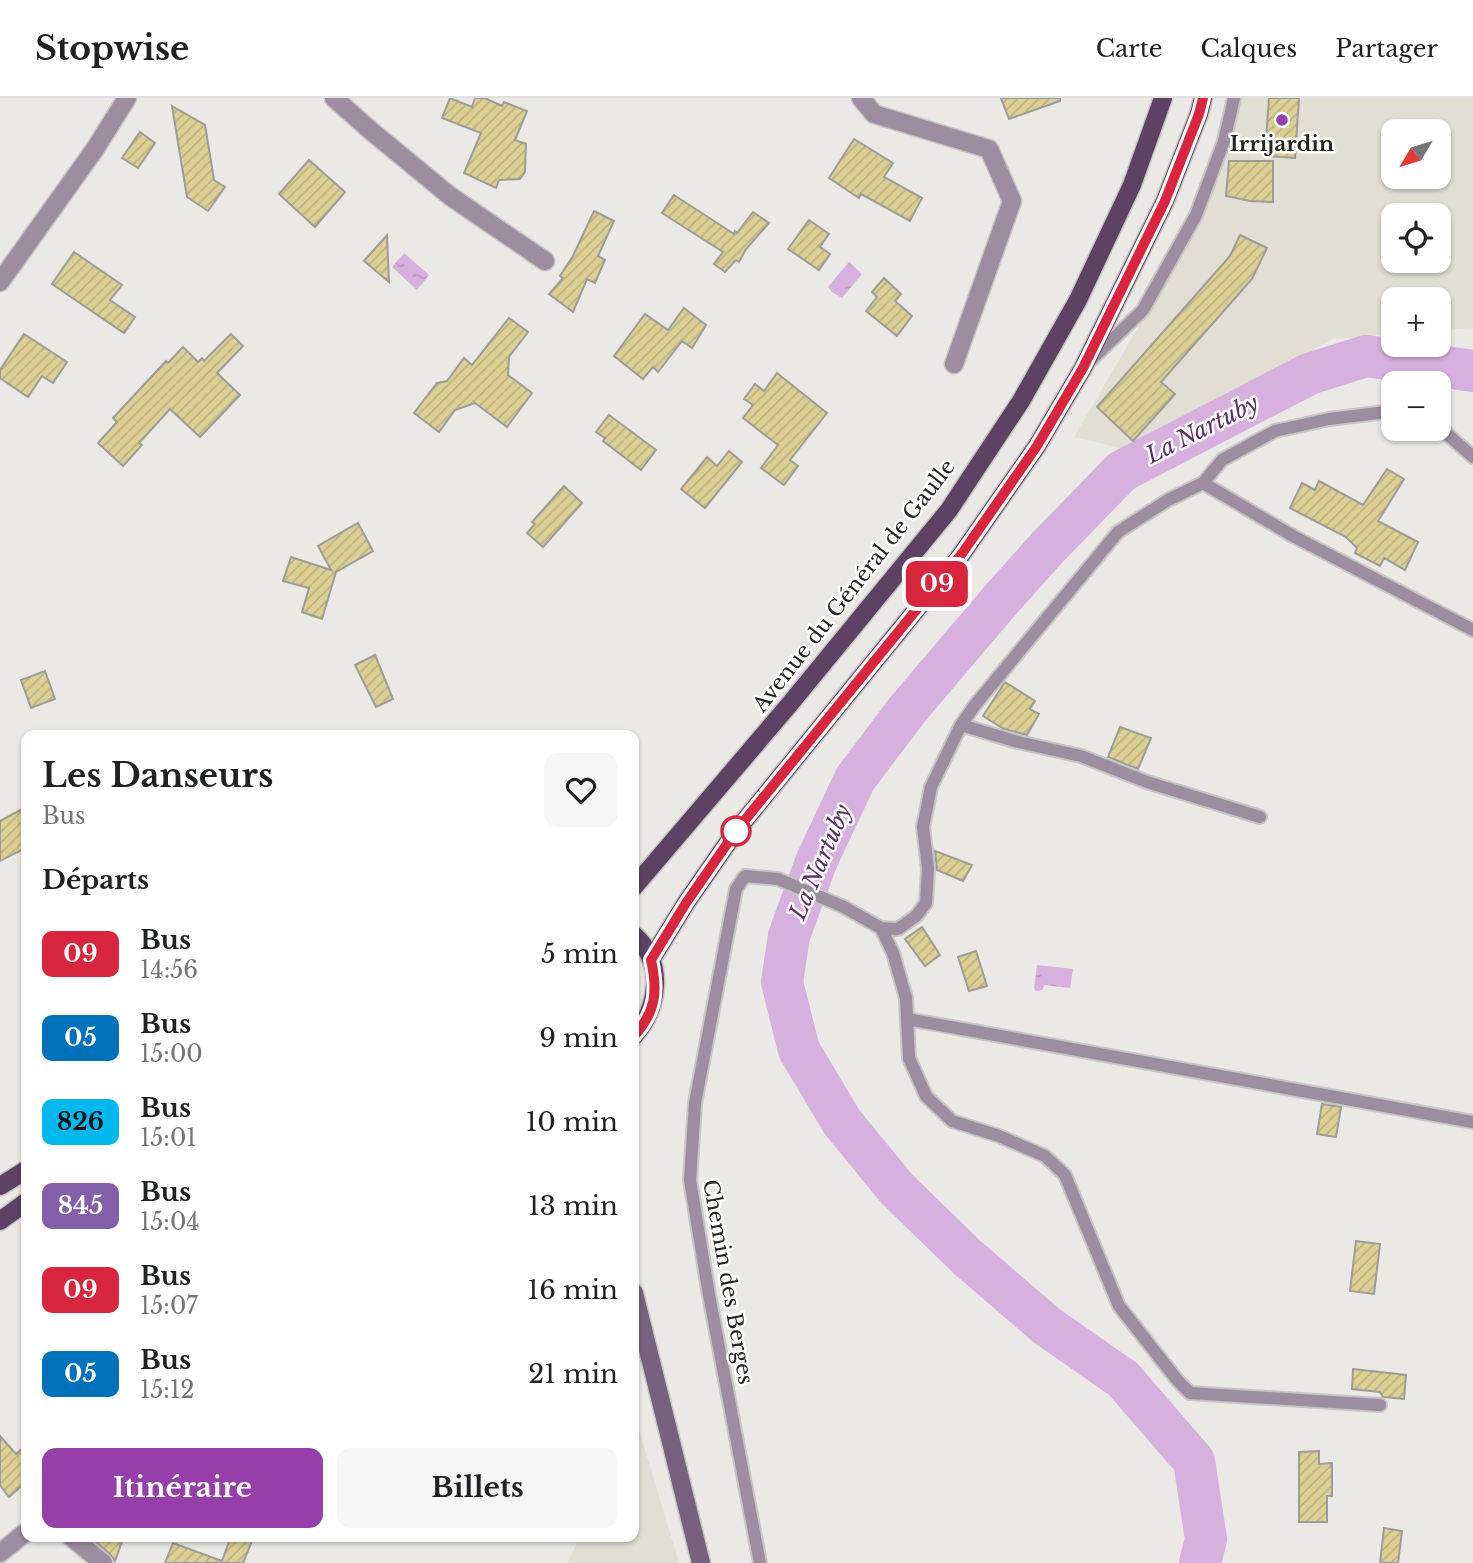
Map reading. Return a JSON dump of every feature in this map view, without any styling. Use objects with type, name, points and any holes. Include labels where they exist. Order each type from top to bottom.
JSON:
[{"type":"main road","name":"Avenue du Général de Gaulle","points":[[639,881],[789,705],[956,499],[1021,401],[1079,300],[1132,185],[1163,98]]},
{"type":"main road","points":[[651,960],[686,903],[736,831],[961,555],[1037,446],[1083,368],[1165,201],[1203,98]]},
{"type":"main road","points":[[639,942],[651,960],[656,982],[653,1004],[639,1030]]},
{"type":"main road","points":[[0,1186],[21,1173]]},
{"type":"main road","points":[[0,1221],[21,1206]]},
{"type":"main road","points":[[639,1314],[701,1563]]},
{"type":"street","points":[[0,282],[95,149],[127,98]]},
{"type":"street","points":[[334,98],[450,196],[545,261]]},
{"type":"street","points":[[861,98],[874,114],[989,149],[1012,201],[954,364]]},
{"type":"street","points":[[0,1553],[21,1536]]},
{"type":"street","points":[[77,1542],[103,1563]]},
{"type":"lane","points":[[1083,368],[1143,310],[1157,286],[1196,215],[1224,141],[1234,98]]},
{"type":"lane","points":[[1380,1405],[1190,1392],[1178,1381],[1119,1306],[1066,1175],[1045,1156],[999,1136],[952,1121],[926,1096],[909,1058],[906,998],[893,953],[881,928],[898,929],[916,916],[926,903],[928,868],[923,827],[931,787],[961,725],[990,686],[1118,533],[1168,500],[1203,483],[1222,460],[1275,431],[1329,419],[1381,413]]},
{"type":"lane","points":[[1451,438],[1473,457]]},
{"type":"lane","points":[[1203,483],[1293,536],[1473,630]]},
{"type":"lane","points":[[961,725],[1018,742],[1081,756],[1147,782],[1260,817]]},
{"type":"lane","name":"Chemin des Berges","points":[[760,1563],[709,1296],[690,1180],[695,1103],[736,889],[745,876],[778,879],[842,906],[881,928]]},
{"type":"lane","points":[[907,1019],[1473,1122]]},
{"type":"shaded area","points":[[1229,98],[1473,98],[1473,328],[1451,329],[1451,287],[1381,287],[1381,335],[1333,339],[1124,449],[1074,437],[1200,222]]},
{"type":"shaded area","points":[[639,1430],[679,1563],[568,1563],[577,1542],[639,1542]]},
{"type":"water","points":[[404,253],[429,275],[417,290],[392,267]]},
{"type":"water","points":[[849,262],[862,274],[842,298],[828,287]]},
{"type":"water","points":[[1037,965],[1073,969],[1070,988],[1044,985],[1043,990],[1036,991],[1034,988]]},
{"type":"building","points":[[450,98],[472,107],[475,98],[485,98],[502,106],[504,102],[527,111],[515,140],[526,144],[525,172],[520,179],[499,180],[496,188],[464,173],[481,133],[442,118]]},
{"type":"building","points":[[1001,98],[1060,98],[1060,101],[1009,119]]},
{"type":"building","name":"Irrijardin","points":[[1269,98],[1299,98],[1295,158],[1265,156]]},
{"type":"building","points":[[172,106],[205,125],[214,180],[225,187],[208,211],[187,197]]},
{"type":"building","points":[[140,132],[155,143],[138,168],[122,158]]},
{"type":"building","points":[[854,139],[893,163],[884,177],[922,198],[910,221],[861,194],[859,198],[829,178]]},
{"type":"building","points":[[309,160],[345,192],[315,227],[279,194]]},
{"type":"building","points":[[1229,161],[1273,161],[1273,202],[1226,196]]},
{"type":"building","points":[[674,195],[734,234],[753,212],[769,223],[746,249],[739,262],[736,260],[725,272],[714,264],[723,252],[662,213]]},
{"type":"building","points":[[594,211],[614,221],[598,256],[605,260],[595,283],[587,279],[573,312],[549,294],[563,278],[560,276],[573,256]]},
{"type":"building","points":[[809,220],[829,234],[820,247],[830,254],[819,270],[788,249]]},
{"type":"building","points":[[387,235],[389,282],[364,261]]},
{"type":"building","points":[[1240,235],[1267,248],[1252,279],[1161,382],[1175,394],[1133,441],[1097,407],[1230,256]]},
{"type":"building","points":[[74,252],[122,285],[110,300],[135,317],[124,333],[52,284]]},
{"type":"building","points":[[884,278],[901,294],[895,301],[912,316],[897,336],[866,311],[877,297],[872,292]]},
{"type":"building","points":[[684,308],[706,325],[692,348],[682,341],[658,372],[653,367],[643,379],[614,356],[645,314],[668,330]]},
{"type":"building","points":[[509,318],[528,332],[509,357],[508,375],[532,393],[507,427],[475,403],[455,410],[439,432],[414,413],[437,383],[447,381],[464,358],[472,365]]},
{"type":"building","points":[[24,334],[67,362],[53,383],[42,376],[28,397],[0,378],[0,370]]},
{"type":"building","points":[[231,334],[243,346],[217,373],[240,395],[200,437],[170,409],[139,443],[142,445],[123,466],[98,443],[117,422],[113,418],[166,361],[168,363],[183,347],[198,362],[202,358],[204,361]]},
{"type":"building","points":[[777,373],[827,413],[790,460],[798,466],[784,485],[761,468],[778,445],[743,418],[753,405],[744,399],[755,384],[764,391]]},
{"type":"building","points":[[609,415],[656,450],[641,470],[603,441],[605,438],[596,432]]},
{"type":"building","points":[[729,451],[742,462],[705,508],[681,489],[707,457],[717,466]]},
{"type":"building","points":[[1387,469],[1404,479],[1378,521],[1418,542],[1405,570],[1384,558],[1380,566],[1355,553],[1357,548],[1346,537],[1290,508],[1302,483],[1315,490],[1319,481],[1363,505]]},
{"type":"building","points":[[564,486],[582,503],[543,547],[527,533],[535,524],[532,522]]},
{"type":"building","points":[[358,523],[373,551],[336,572],[322,619],[302,612],[309,588],[283,581],[291,557],[331,570],[318,546]]},
{"type":"building","points":[[375,655],[393,699],[376,707],[355,665]]},
{"type":"building","points":[[45,671],[55,699],[31,708],[21,680]]},
{"type":"building","points":[[1005,682],[1035,701],[1030,709],[1039,714],[1027,735],[1004,729],[983,716]]},
{"type":"building","points":[[1120,727],[1151,738],[1138,769],[1108,757]]},
{"type":"building","points":[[21,810],[21,850],[0,861],[0,821]]},
{"type":"building","points":[[935,851],[972,865],[963,881],[937,870]]},
{"type":"building","points":[[922,927],[940,955],[925,966],[905,939]]},
{"type":"building","points":[[976,951],[987,986],[969,991],[958,957]]},
{"type":"building","points":[[1322,1104],[1341,1107],[1336,1137],[1317,1134]]},
{"type":"building","points":[[1356,1241],[1380,1244],[1374,1294],[1350,1291]]},
{"type":"building","points":[[1353,1369],[1406,1375],[1404,1399],[1383,1397],[1380,1392],[1352,1389]]},
{"type":"building","points":[[0,1436],[16,1454],[21,1450],[21,1486],[9,1497],[0,1485]]},
{"type":"building","points":[[1319,1451],[1319,1464],[1332,1463],[1332,1496],[1327,1496],[1327,1522],[1299,1522],[1299,1452]]},
{"type":"building","points":[[1384,1528],[1402,1531],[1398,1563],[1380,1563]]},
{"type":"building","points":[[96,1542],[122,1542],[115,1561]]},
{"type":"building","points":[[229,1542],[252,1542],[243,1563],[165,1563],[173,1543],[222,1561]]},
{"type":"waterway","name":"La Nartuby","points":[[1200,1563],[1206,1539],[1194,1461],[1123,1379],[1047,1326],[968,1258],[897,1189],[842,1122],[799,1050],[782,982],[789,936],[816,862],[855,779],[907,710],[998,603],[1122,471],[1309,374],[1366,356],[1473,371]]},
{"type":"bus line","name":"09","points":[[639,1030],[653,1004],[656,982],[651,960],[686,903],[736,831],[961,555],[1037,446],[1083,368],[1165,201],[1203,98]]},
{"type":"place","name":"Irrijardin","points":[[1282,120]]}]
